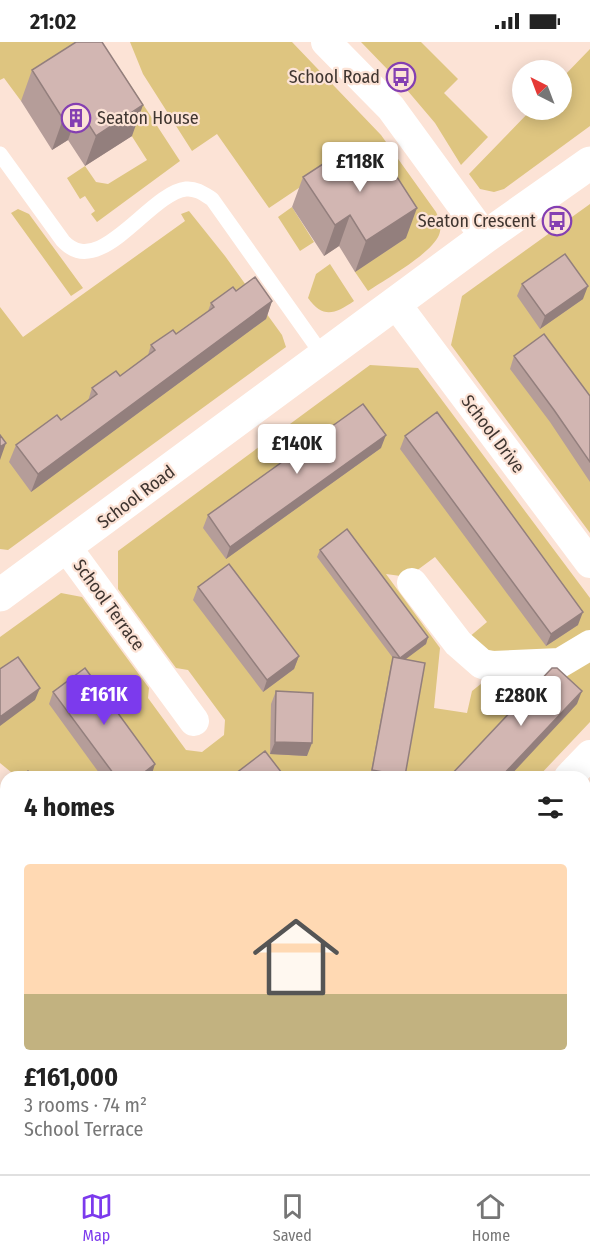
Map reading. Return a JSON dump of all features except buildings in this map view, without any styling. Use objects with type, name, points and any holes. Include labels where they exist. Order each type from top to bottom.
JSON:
[{"type":"street","points":[[326,42],[391,108],[485,237]]},
{"type":"street","name":"School Road","points":[[0,595],[67,548],[485,237],[590,164]]},
{"type":"street","name":"School Drive","points":[[396,304],[590,563]]},
{"type":"street","name":"School Terrace","points":[[67,548],[194,721]]},
{"type":"street","points":[[412,583],[458,644],[482,664],[493,666],[560,663],[590,645]]},
{"type":"street","points":[[575,771],[590,755]]},
{"type":"lane","points":[[0,154],[63,241],[72,250],[85,253],[102,247],[171,195],[186,189],[201,191],[212,199],[324,357]]},
{"type":"shaded area","points":[[0,42],[101,42],[73,67],[21,101],[4,78],[0,80]]},
{"type":"shaded area","points":[[130,42],[292,42],[381,135],[436,212],[439,221],[439,235],[427,250],[407,266],[368,291],[355,272],[345,157],[269,208],[217,134],[192,151],[143,74]]},
{"type":"shaded area","points":[[361,42],[421,42],[458,79],[444,93],[488,137],[461,165],[435,123],[407,90],[414,81],[399,65],[390,72]]},
{"type":"shaded area","points":[[590,49],[590,126],[504,189],[494,192],[480,189],[469,174],[521,120],[572,120],[572,68]]},
{"type":"shaded area","points":[[122,72],[180,161],[97,222],[91,214],[95,211],[85,196],[80,199],[67,178],[85,166],[96,182],[108,184],[147,160],[98,83],[106,73]]},
{"type":"shaded area","points":[[590,204],[590,533],[451,345],[462,296]]},
{"type":"shaded area","points":[[292,207],[314,242],[300,251],[278,217]]},
{"type":"shaded area","points":[[18,209],[29,214],[83,288],[71,296],[11,213]]},
{"type":"shaded area","points":[[189,211],[225,256],[282,335],[286,347],[8,550],[0,549],[0,307],[23,337],[185,221],[181,214]]},
{"type":"shaded area","points":[[330,264],[354,301],[341,309],[324,312],[308,298],[316,274]]},
{"type":"shaded area","points":[[370,365],[418,368],[590,598],[590,635],[572,649],[497,658],[468,638],[487,622],[435,557],[408,577],[386,574],[440,648],[434,708],[467,713],[472,691],[487,679],[590,662],[590,722],[544,771],[10,771],[0,763],[0,637],[61,593],[82,597],[149,688],[148,698],[186,750],[202,752],[224,735],[225,720],[188,670],[176,668],[118,589],[118,551]]},
{"type":"place","name":"School Road","points":[[401,77]]},
{"type":"place","name":"Seaton House","points":[[76,118]]},
{"type":"place","name":"Seaton Crescent","points":[[557,221]]}]
